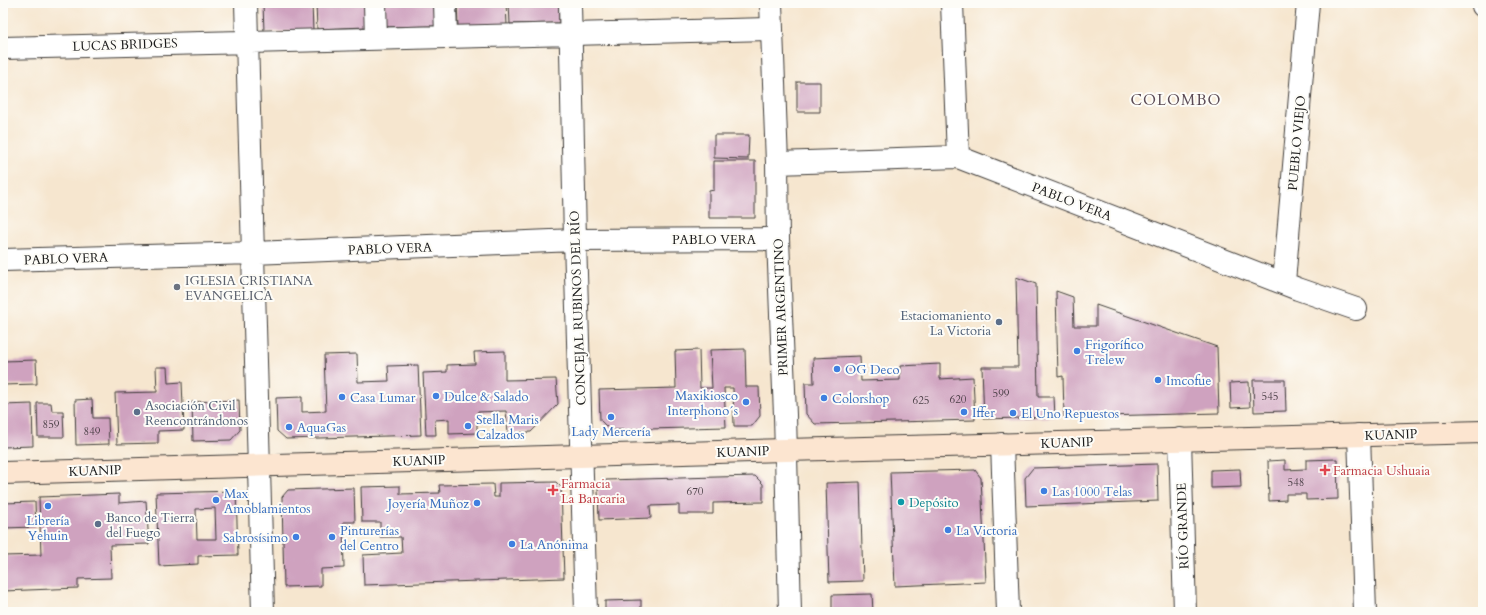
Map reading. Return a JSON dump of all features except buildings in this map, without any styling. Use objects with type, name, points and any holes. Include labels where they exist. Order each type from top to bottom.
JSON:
[{"type":"main road","name":"KUANIP","points":[[3,473],[1180,439],[1483,432]]},
{"type":"street","points":[[246,3],[263,612]]},
{"type":"street","points":[[375,3],[376,38]]},
{"type":"street","points":[[445,3],[446,35]]},
{"type":"street","name":"CONCEJAL RUBINOS DEL RÍO","points":[[570,3],[575,240],[586,612]]},
{"type":"street","name":"PRIMER ARGENTINO","points":[[771,3],[790,612]]},
{"type":"street","points":[[952,3],[958,157]]},
{"type":"street","name":"PUEBLO VIEJO","points":[[1284,282],[1308,3]]},
{"type":"street","name":"LUCAS BRIDGES","points":[[3,48],[446,35],[772,28]]},
{"type":"street","name":"PABLO VERA","points":[[777,163],[958,157],[1284,282],[1298,289],[1356,308]]},
{"type":"street","name":"PABLO VERA","points":[[3,260],[253,253],[575,240],[778,239]]},
{"type":"street","points":[[1359,435],[1365,612]]},
{"type":"street","name":"RÍO GRANDE","points":[[1180,439],[1185,612]]},
{"type":"street","points":[[1002,444],[1008,612]]},
{"type":"place","name":"IGLESIA CRISTIANA EVANGELICA","points":[[177,287]]},
{"type":"place","name":"Estaciomaniento La Victoria","points":[[999,322]]},
{"type":"place","name":"Frigorífico Trelew","points":[[1077,351]]},
{"type":"place","name":"OG Deco","points":[[837,369]]},
{"type":"place","name":"Imcofue","points":[[1158,380]]},
{"type":"place","name":"Dulce & Salado","points":[[436,396]]},
{"type":"place","name":"Casa Lumar","points":[[342,397]]},
{"type":"place","name":"Colorshop","points":[[824,398]]},
{"type":"place","name":"Maxikiosco Interphono´s","points":[[746,402]]},
{"type":"place","name":"Asociación Civil Reencontrándonos","points":[[137,412]]},
{"type":"place","name":"Iffer","points":[[964,412]]},
{"type":"place","name":"El Uno Repuestos","points":[[1013,413]]},
{"type":"place","name":"Lady Mercería","points":[[611,417]]},
{"type":"place","name":"Stella Maris Calzados","points":[[468,426]]},
{"type":"place","name":"AquaGas","points":[[289,427]]},
{"type":"place","name":"Farmacia Ushuaia","points":[[1325,470]]},
{"type":"place","name":"Farmacia La Bancaria","points":[[553,490]]},
{"type":"place","name":"Las 1000 Telas","points":[[1044,491]]},
{"type":"place","name":"Max Amoblamientos","points":[[216,500]]},
{"type":"place","name":"Depósito","points":[[901,502]]},
{"type":"place","name":"Joyería Muñoz","points":[[477,503]]},
{"type":"place","name":"Librería Yehuin","points":[[48,506]]},
{"type":"place","name":"Banco de Tierra del Fuego","points":[[98,524]]},
{"type":"place","name":"La Victoria","points":[[948,530]]},
{"type":"place","name":"Sabrosísimo","points":[[296,537]]},
{"type":"place","name":"Pinturerías del Centro","points":[[332,537]]},
{"type":"place","name":"La Anónima","points":[[512,544]]},
{"type":"district","name":"COLOMBO","points":[[1176,100]]}]
